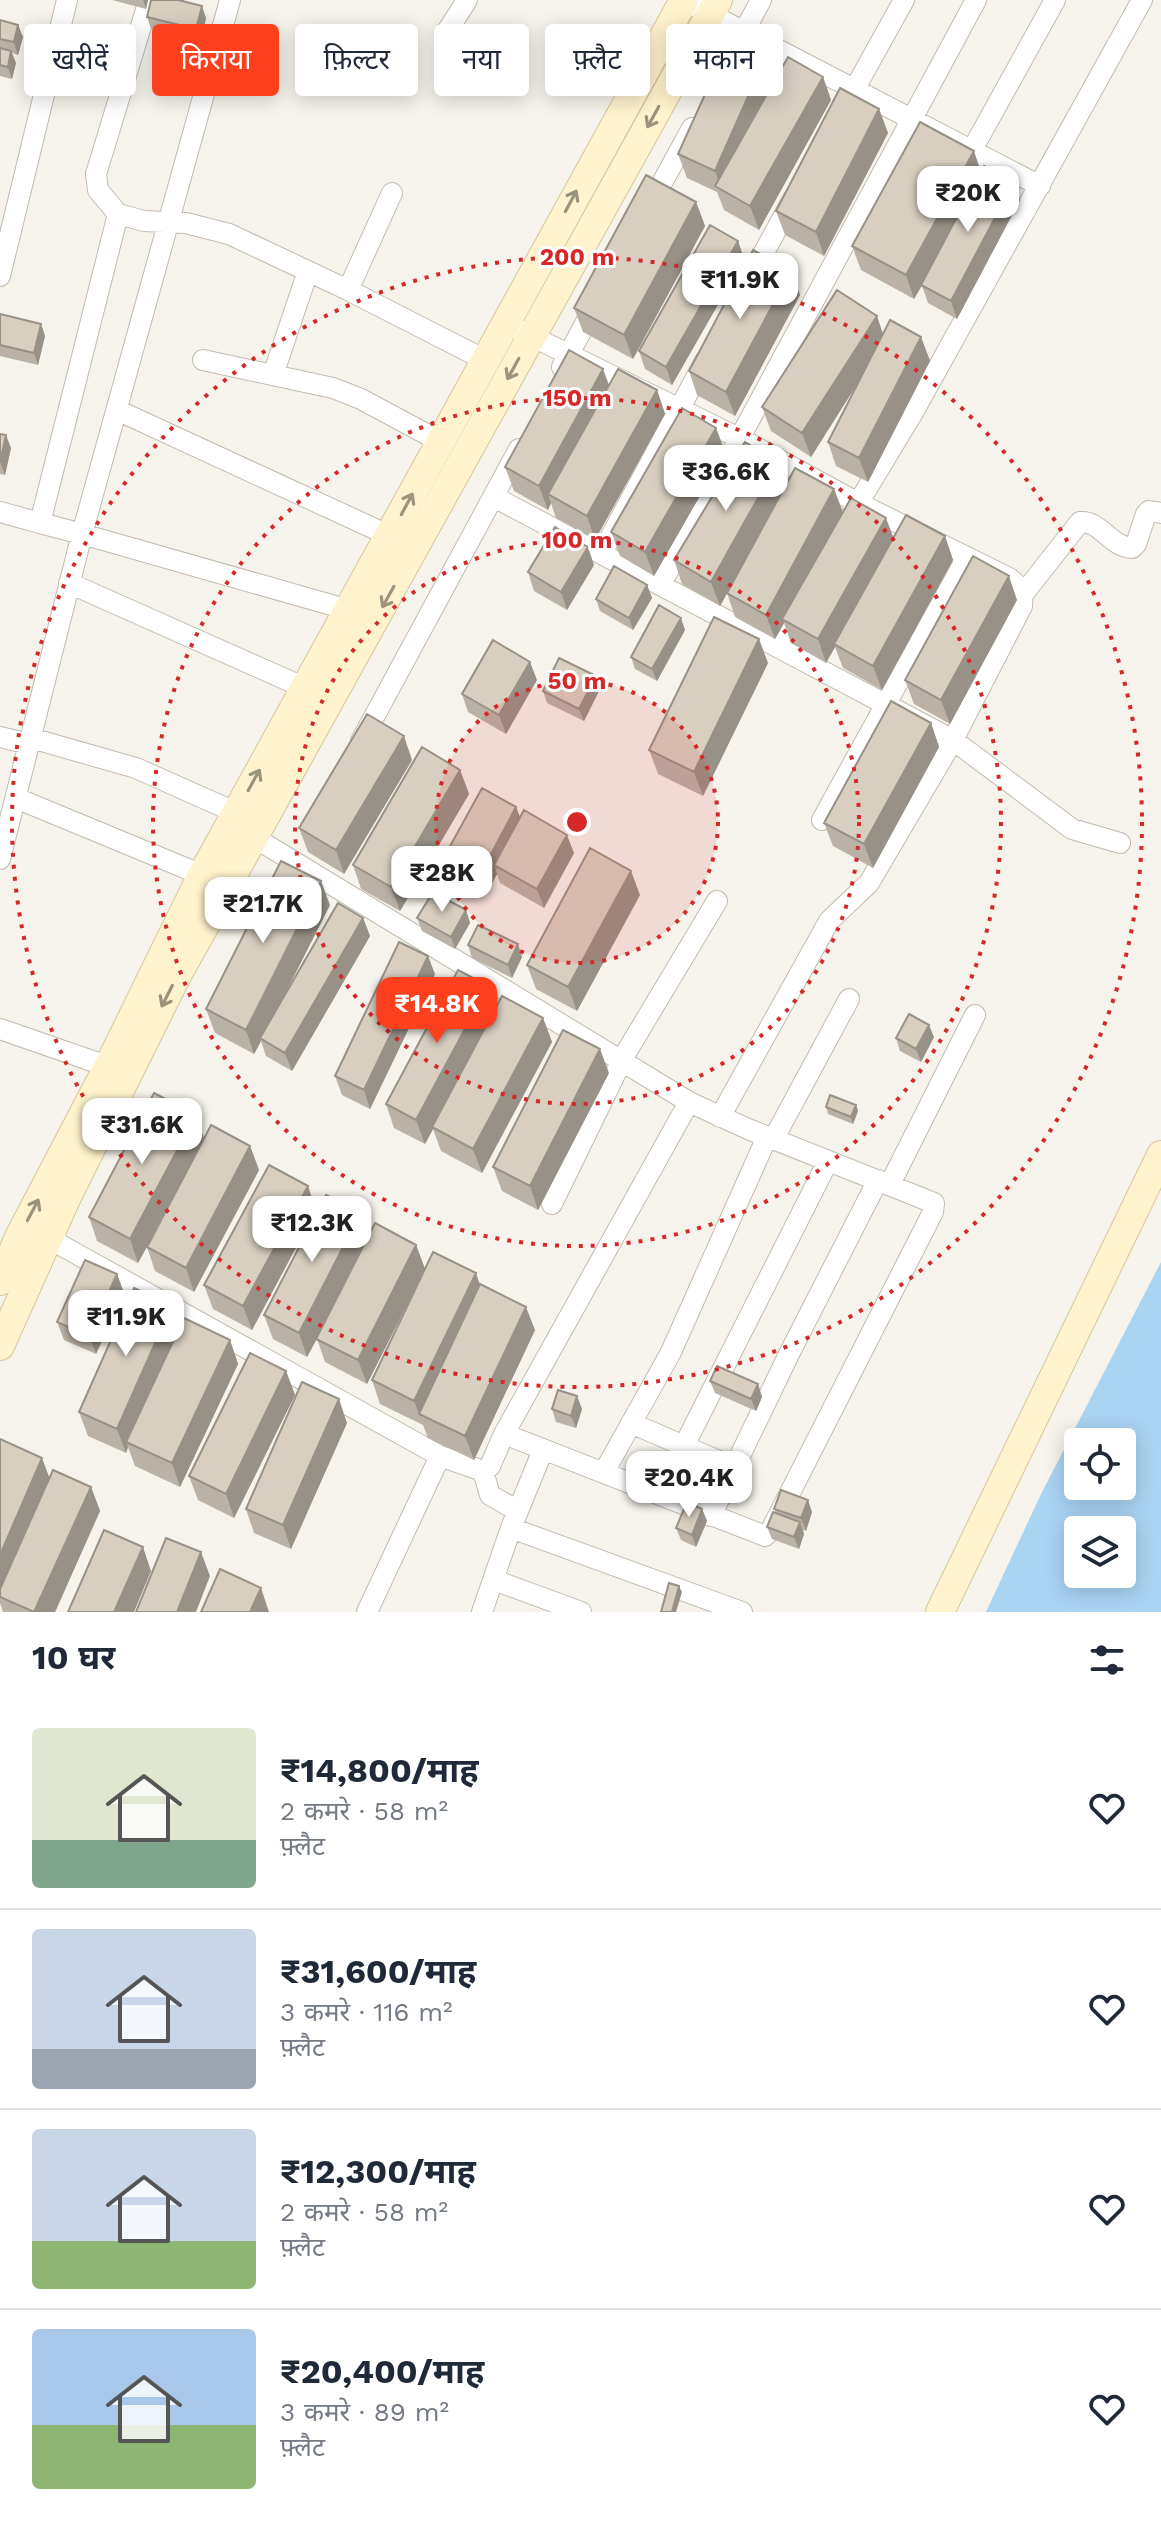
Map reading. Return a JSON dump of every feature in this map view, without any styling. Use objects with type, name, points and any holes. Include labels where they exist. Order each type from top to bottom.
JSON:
[{"type":"street","points":[[0,276],[67,0]]},
{"type":"street","points":[[149,0],[96,174],[98,190],[118,214],[144,221],[186,223],[229,234],[485,360]]},
{"type":"street","points":[[0,859],[82,534],[230,0]]},
{"type":"street","points":[[452,24],[467,0]]},
{"type":"street","points":[[0,1346],[202,875],[683,0],[714,7],[734,24]]},
{"type":"street","points":[[748,24],[761,0]]},
{"type":"street","points":[[832,130],[904,0]]},
{"type":"street","points":[[661,584],[976,0]]},
{"type":"street","points":[[972,150],[1055,0]]},
{"type":"street","points":[[843,529],[915,409],[1142,0]]},
{"type":"street","points":[[0,1281],[19,1237],[174,981],[255,838],[714,7]]},
{"type":"street","points":[[783,52],[1040,186]]},
{"type":"street","points":[[640,223],[699,115]]},
{"type":"street","points":[[743,291],[801,185]]},
{"type":"street","points":[[348,290],[392,193]]},
{"type":"street","points":[[40,523],[118,214]]},
{"type":"street","points":[[273,375],[308,271]]},
{"type":"street","points":[[553,384],[604,289]]},
{"type":"street","points":[[505,323],[739,438],[858,503],[1009,578],[1024,593]]},
{"type":"street","points":[[602,553],[715,343]]},
{"type":"street","points":[[203,360],[349,394],[441,442]]},
{"type":"street","points":[[117,410],[390,536]]},
{"type":"street","points":[[354,754],[531,426]]},
{"type":"street","points":[[494,497],[953,740],[1072,829],[1120,843]]},
{"type":"street","points":[[720,1117],[829,921],[869,883],[953,740],[1022,606],[1024,593],[1080,522],[1092,523],[1116,545],[1132,548],[1146,514],[1154,511],[1161,513]]},
{"type":"street","points":[[0,512],[349,610]]},
{"type":"street","points":[[822,820],[967,557]]},
{"type":"street","points":[[69,583],[305,688]]},
{"type":"street","points":[[778,645],[807,594]]},
{"type":"street","points":[[0,737],[30,741],[136,768],[237,813]]},
{"type":"street","points":[[16,798],[202,875]]},
{"type":"street","points":[[255,838],[298,857],[689,1102],[770,1139],[932,1201],[935,1206],[769,1533],[764,1536],[504,1434]]},
{"type":"street","points":[[552,1204],[621,1061],[717,901]]},
{"type":"street","points":[[604,1472],[671,1352],[770,1139],[849,999]]},
{"type":"street","points":[[711,1516],[884,1182],[975,1015]]},
{"type":"street","points":[[0,1029],[119,1070]]},
{"type":"street","points":[[483,1471],[490,1466],[504,1434],[689,1102]]},
{"type":"street","points":[[940,1612],[1161,1155]]},
{"type":"street","points":[[684,1446],[828,1161]]},
{"type":"street","points":[[48,1238],[440,1456],[483,1471]]},
{"type":"street","points":[[631,1423],[735,1468]]},
{"type":"street","points":[[482,1612],[543,1450]]},
{"type":"street","points":[[367,1612],[440,1456]]},
{"type":"street","points":[[483,1471],[490,1495],[515,1519],[742,1612]]},
{"type":"street","points":[[494,1580],[581,1612]]},
{"type":"water","points":[[1161,1262],[1161,1612],[986,1612],[1064,1450],[1064,1500],[1136,1500],[1136,1428],[1075,1428]]},
{"type":"building","points":[[151,0],[178,0],[202,6],[197,24],[176,24],[147,17]]},
{"type":"building","points":[[0,20],[18,25],[14,42],[0,39]]},
{"type":"building","points":[[0,48],[11,51],[8,67],[0,65]]},
{"type":"building","points":[[788,57],[823,77],[750,206],[715,186],[766,96],[783,96],[783,66]]},
{"type":"building","points":[[840,88],[879,109],[816,232],[776,211]]},
{"type":"building","points":[[704,96],[748,96],[715,171],[678,154]]},
{"type":"building","points":[[920,122],[974,151],[906,275],[852,246]]},
{"type":"building","points":[[984,166],[1014,182],[951,301],[921,285]]},
{"type":"building","points":[[646,175],[696,202],[624,335],[574,308]]},
{"type":"building","points":[[710,225],[738,241],[666,367],[639,351]]},
{"type":"building","points":[[753,250],[791,271],[726,392],[689,371]]},
{"type":"building","points":[[837,290],[877,316],[802,433],[762,407]]},
{"type":"building","points":[[0,314],[41,324],[34,353],[0,345]]},
{"type":"building","points":[[890,320],[921,337],[859,458],[828,442]]},
{"type":"building","points":[[569,350],[603,369],[539,486],[505,467]]},
{"type":"building","points":[[618,369],[657,390],[587,516],[548,494]]},
{"type":"building","points":[[682,408],[716,428],[645,552],[611,532]]},
{"type":"building","points":[[0,434],[6,435],[0,462]]},
{"type":"building","points":[[745,442],[778,462],[711,582],[674,560]]},
{"type":"building","points":[[795,468],[834,489],[766,615],[727,593]]},
{"type":"building","points":[[851,498],[886,518],[818,639],[782,619]]},
{"type":"building","points":[[906,515],[945,536],[873,666],[834,644]]},
{"type":"building","points":[[555,527],[588,547],[561,592],[528,572]]},
{"type":"building","points":[[973,556],[1009,576],[941,700],[905,680]]},
{"type":"building","points":[[614,566],[647,585],[629,618],[596,599]]},
{"type":"building","points":[[659,605],[681,618],[652,669],[631,657]]},
{"type":"building","points":[[714,617],[759,639],[694,772],[649,750]]},
{"type":"building","points":[[493,640],[530,662],[499,715],[462,694]]},
{"type":"building","points":[[559,658],[596,676],[579,709],[543,691]]},
{"type":"building","points":[[891,701],[931,723],[864,844],[824,823]]},
{"type":"building","points":[[367,714],[404,736],[336,850],[299,828]]},
{"type":"building","points":[[422,747],[460,770],[391,887],[353,865]]},
{"type":"building","points":[[482,788],[516,807],[484,867],[449,848]]},
{"type":"building","points":[[524,810],[567,835],[537,889],[494,865]]},
{"type":"building","points":[[590,848],[631,871],[568,987],[527,965]]},
{"type":"building","points":[[281,861],[321,881],[246,1030],[206,1009]]},
{"type":"building","points":[[433,892],[466,910],[451,937],[417,918]]},
{"type":"building","points":[[338,903],[363,918],[285,1053],[260,1038]]},
{"type":"building","points":[[478,925],[518,944],[508,965],[468,945]]},
{"type":"building","points":[[399,942],[428,956],[364,1090],[335,1076]]},
{"type":"building","points":[[458,970],[488,986],[416,1120],[386,1104]]},
{"type":"building","points":[[502,996],[543,1018],[473,1149],[432,1127]]},
{"type":"building","points":[[909,1014],[929,1025],[916,1049],[896,1038]]},
{"type":"building","points":[[563,1030],[600,1049],[530,1186],[493,1167]]},
{"type":"building","points":[[154,1093],[196,1115],[130,1239],[89,1217]]},
{"type":"building","points":[[830,1095],[856,1105],[851,1117],[826,1107]]},
{"type":"building","points":[[211,1125],[250,1146],[186,1268],[147,1247]]},
{"type":"building","points":[[269,1165],[308,1186],[243,1306],[204,1285]]},
{"type":"building","points":[[326,1195],[361,1212],[299,1333],[264,1315]]},
{"type":"building","points":[[375,1223],[416,1245],[358,1360],[316,1339]]},
{"type":"building","points":[[433,1252],[476,1273],[414,1401],[372,1380]]},
{"type":"building","points":[[85,1260],[117,1274],[89,1336],[57,1322]]},
{"type":"building","points":[[480,1284],[526,1307],[465,1436],[419,1414]]},
{"type":"building","points":[[134,1288],[172,1305],[117,1429],[79,1412]]},
{"type":"building","points":[[184,1318],[230,1340],[172,1463],[126,1442]]},
{"type":"building","points":[[250,1353],[286,1371],[226,1494],[189,1476]]},
{"type":"building","points":[[717,1366],[758,1384],[751,1399],[710,1381]]},
{"type":"building","points":[[302,1382],[339,1399],[283,1525],[246,1509]]},
{"type":"building","points":[[558,1390],[577,1396],[571,1416],[552,1409]]},
{"type":"building","points":[[0,1439],[42,1458],[0,1555]]},
{"type":"building","points":[[53,1470],[91,1487],[34,1612],[0,1597],[0,1589]]},
{"type":"building","points":[[781,1490],[808,1500],[801,1518],[774,1509]]},
{"type":"building","points":[[687,1502],[702,1509],[692,1535],[676,1528]]},
{"type":"building","points":[[773,1512],[800,1522],[794,1537],[767,1527]]},
{"type":"building","points":[[104,1530],[143,1547],[114,1612],[68,1612]]},
{"type":"building","points":[[166,1538],[201,1552],[177,1612],[136,1612]]},
{"type":"building","points":[[220,1569],[261,1588],[250,1612],[201,1612]]},
{"type":"building","points":[[669,1583],[679,1586],[672,1612],[661,1612]]}]
